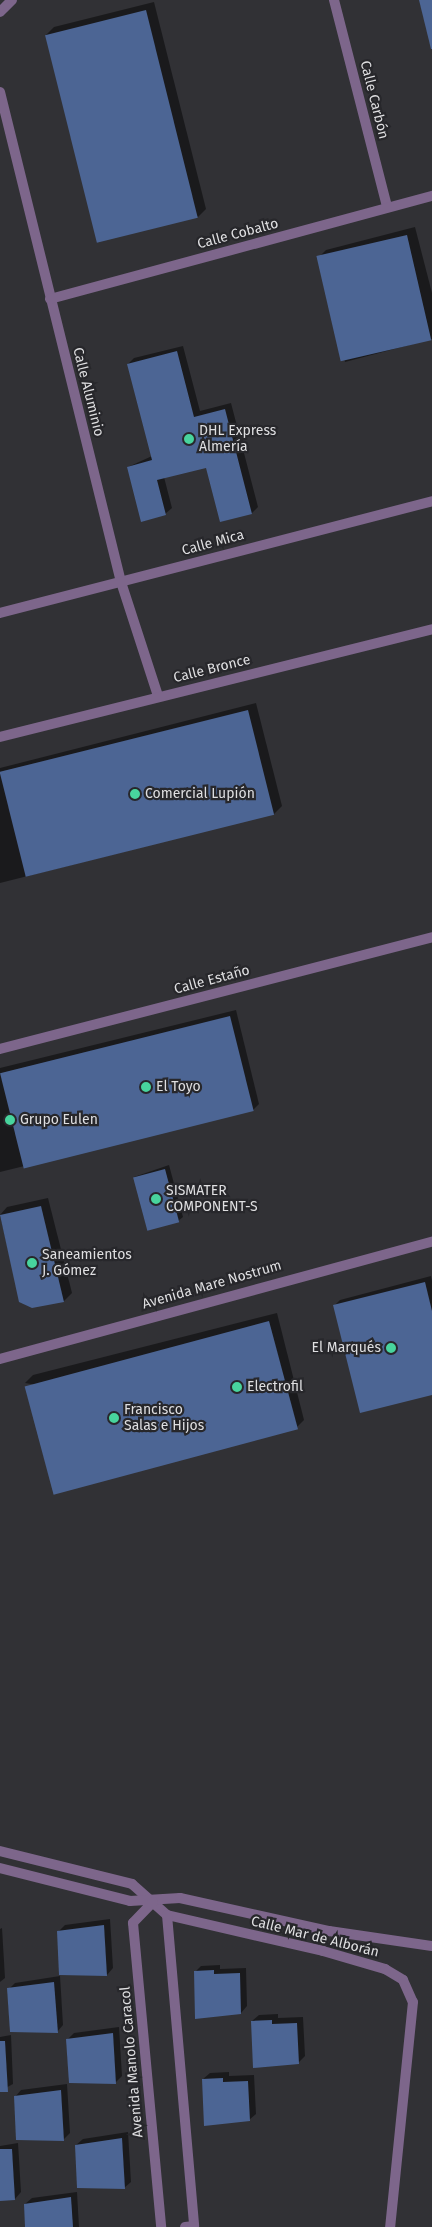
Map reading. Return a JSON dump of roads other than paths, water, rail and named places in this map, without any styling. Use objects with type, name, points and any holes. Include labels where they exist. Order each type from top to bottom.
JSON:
[{"type":"street","points":[[0,12],[12,0]]},
{"type":"street","name":"Calle Carbón","points":[[334,0],[387,207]]},
{"type":"street","name":"Calle Aluminio","points":[[0,92],[121,582],[158,696]]},
{"type":"street","name":"Calle Cobalto","points":[[50,299],[432,196]]},
{"type":"street","name":"Calle Mica","points":[[0,613],[432,500]]},
{"type":"street","name":"Calle Bronce","points":[[0,738],[158,696],[432,629]]},
{"type":"street","name":"Calle Estaño","points":[[0,1049],[432,937]]},
{"type":"street","name":"Avenida Mare Nostrum","points":[[0,1359],[432,1242]]},
{"type":"street","name":"Calle Mar de Alborán","points":[[0,1851],[132,1884],[168,1915],[332,1954],[385,1969],[403,1980],[413,2002],[390,2227]]},
{"type":"street","points":[[0,1868],[130,1901],[153,1902],[180,1898],[329,1931],[432,1946]]},
{"type":"street","name":"Avenida Manolo Caracol","points":[[153,1902],[133,1923],[161,2227]]},
{"type":"street","points":[[168,1915],[194,2226],[186,2227]]},
{"type":"place","name":"DHL Express Almería","points":[[189,439]]},
{"type":"place","name":"Comercial Lupión","points":[[135,794]]},
{"type":"place","name":"El Toyo","points":[[146,1087]]},
{"type":"place","name":"Grupo Eulen","points":[[10,1120]]},
{"type":"place","name":"SISMATER COMPONENT-S","points":[[156,1199]]},
{"type":"place","name":"Saneamientos J. Gómez","points":[[32,1263]]},
{"type":"place","name":"El Marqués","points":[[391,1348]]},
{"type":"place","name":"Electrofil","points":[[237,1387]]},
{"type":"place","name":"Francisco Salas e Hijos","points":[[114,1418]]}]
